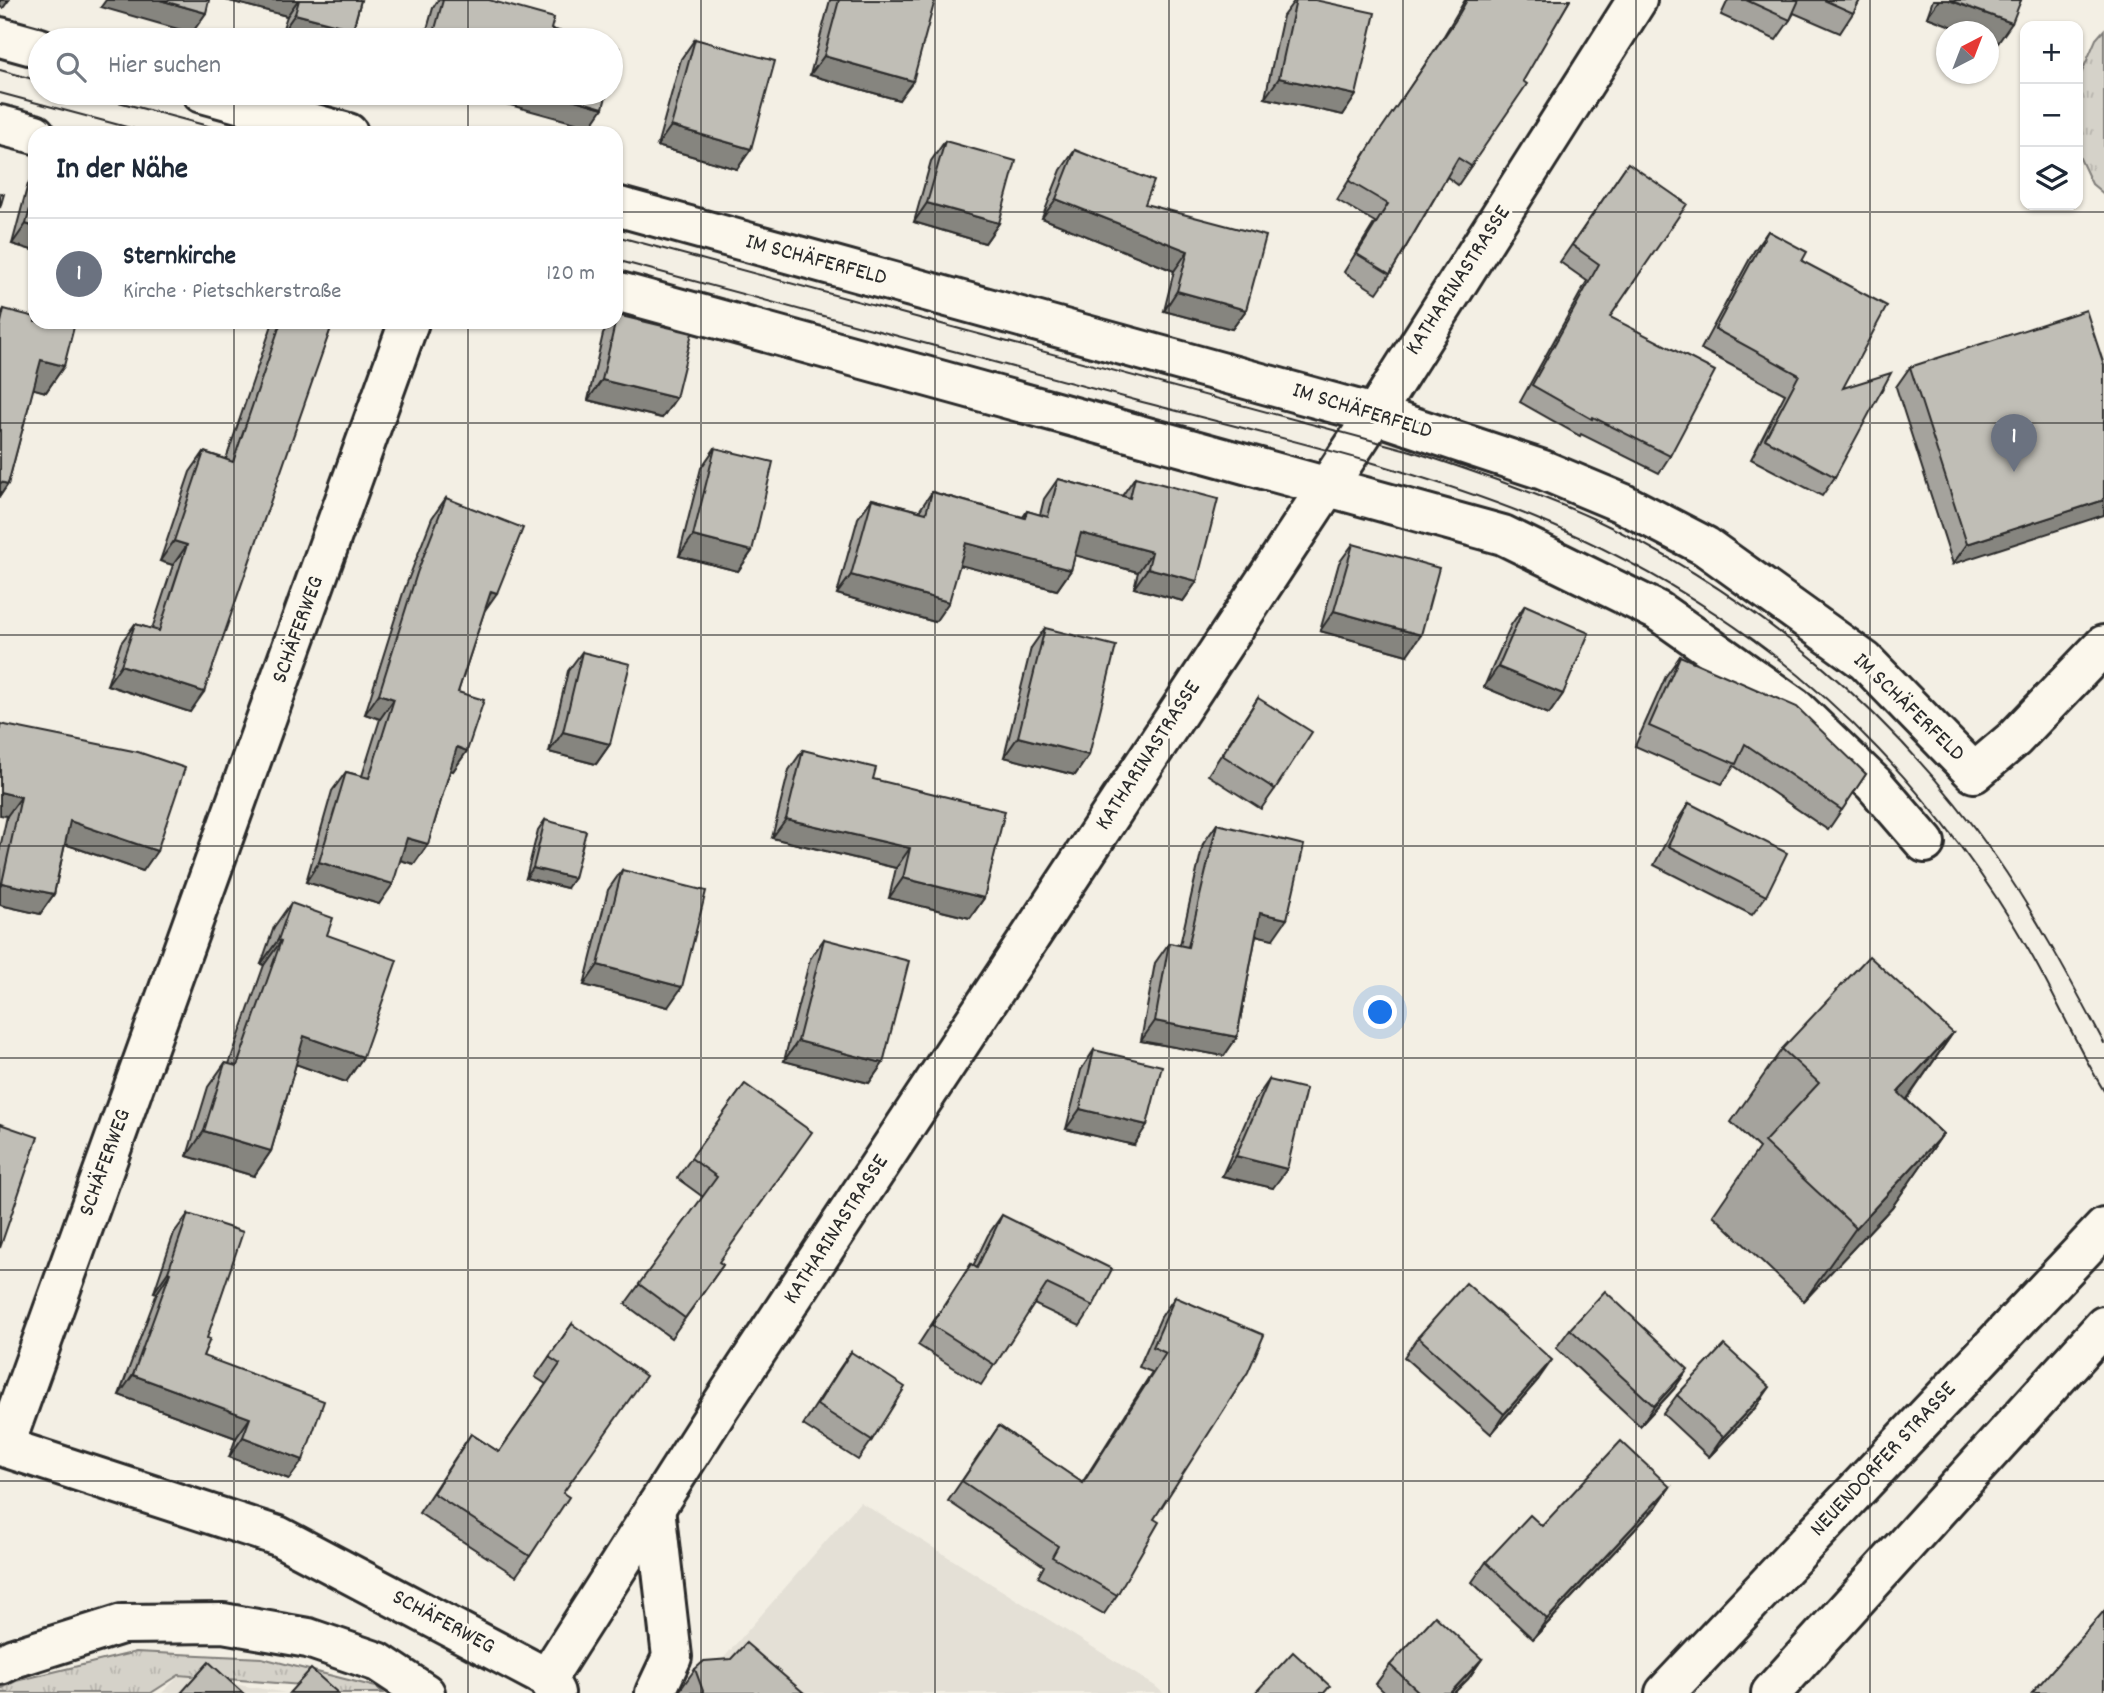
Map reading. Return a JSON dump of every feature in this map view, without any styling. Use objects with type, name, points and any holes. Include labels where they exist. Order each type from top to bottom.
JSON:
[{"type":"main road","name":"KATHARINASTRASSE","points":[[551,1686],[655,1508],[1374,414],[1637,0]]},
{"type":"main road","points":[[0,37],[28,45]]},
{"type":"main road","points":[[246,105],[322,126]]},
{"type":"main road","points":[[0,125],[28,132]]},
{"type":"main road","name":"IM SCHÄFERFELD","points":[[623,208],[1374,414],[1543,470],[1622,503],[1705,546],[1865,661],[1974,773],[2014,739],[2104,645]]},
{"type":"main road","points":[[623,293],[1503,535],[1658,611],[1794,707],[1874,784],[1925,843]]},
{"type":"main road","name":"SCHÄFERWEG","points":[[407,329],[4,1447],[278,1536],[551,1686]]},
{"type":"main road","name":"NEUENDORFER STRASSE","points":[[1665,1693],[2100,1238]]},
{"type":"main road","points":[[1771,1693],[2104,1326]]},
{"type":"main road","points":[[655,1508],[673,1657],[655,1693]]},
{"type":"main road","points":[[0,1665],[14,1658],[122,1624],[223,1622],[320,1642],[378,1662],[425,1693]]},
{"type":"shaded area","points":[[860,1502],[1155,1686],[1163,1693],[693,1693]]},
{"type":"shaded area","points":[[180,1675],[287,1693],[162,1693]]},
{"type":"green space","points":[[2104,30],[2104,194],[2092,184],[2083,165],[2083,69],[2096,39]]},
{"type":"green space","points":[[136,1652],[262,1658],[376,1687],[383,1693],[328,1693],[314,1686],[179,1675],[151,1693],[0,1693],[0,1689],[16,1681]]},
{"type":"building","points":[[160,0],[209,0],[206,13]]},
{"type":"building","points":[[299,0],[361,0],[353,28],[295,14]]},
{"type":"building","points":[[443,0],[489,0],[554,18],[551,28],[435,28]]},
{"type":"building","points":[[839,0],[935,0],[913,81],[824,56]]},
{"type":"building","points":[[1296,0],[1315,0],[1375,13],[1356,95],[1279,78]]},
{"type":"building","points":[[1467,0],[1570,0],[1523,81],[1527,84],[1471,166],[1458,158],[1390,274],[1357,254],[1388,204],[1349,181]]},
{"type":"building","points":[[1746,0],[1799,0],[1790,20]]},
{"type":"building","points":[[1824,0],[1860,0],[1853,13]]},
{"type":"building","points":[[1949,0],[2021,0],[2012,23]]},
{"type":"building","points":[[695,39],[775,61],[751,149],[671,126]]},
{"type":"building","points":[[945,141],[1016,161],[999,223],[927,203]]},
{"type":"building","points":[[1075,150],[1154,181],[1145,204],[1266,236],[1246,310],[1177,291],[1188,251],[1056,199]]},
{"type":"building","points":[[1628,163],[1687,204],[1610,317],[1715,371],[1670,456],[1593,417],[1592,419],[1532,385],[1599,264],[1572,245]]},
{"type":"building","points":[[1768,231],[1807,252],[1802,261],[1887,306],[1843,388],[1891,373],[1835,477],[1765,439],[1799,375],[1715,329]]},
{"type":"building","points":[[4,309],[28,315],[28,329],[73,329],[64,366],[41,360],[8,484],[0,482],[0,327]]},
{"type":"building","points":[[2086,310],[2104,365],[2104,500],[1967,544],[1910,367]]},
{"type":"building","points":[[623,316],[692,333],[676,398],[602,380],[614,329],[623,329]]},
{"type":"building","points":[[279,329],[331,329],[204,692],[121,665],[135,624],[159,631],[187,545],[174,541],[204,452],[233,462]]},
{"type":"building","points":[[715,448],[773,462],[752,551],[693,536]]},
{"type":"building","points":[[1135,477],[1218,499],[1197,581],[1148,568],[1152,552],[1081,533],[1071,570],[966,543],[949,602],[851,575],[872,499],[926,513],[932,492],[1025,518],[1027,511],[1048,517],[1058,479],[1130,498]]},
{"type":"building","points":[[446,498],[523,528],[497,593],[491,591],[458,692],[484,700],[467,751],[457,747],[428,844],[407,838],[393,884],[319,862],[346,772],[369,778],[394,699],[379,694],[417,573]]},
{"type":"building","points":[[1353,544],[1439,568],[1421,635],[1334,611]]},
{"type":"building","points":[[1525,605],[1589,633],[1563,694],[1498,667]]},
{"type":"building","points":[[1045,628],[1116,646],[1089,755],[1018,737]]},
{"type":"building","points":[[582,652],[630,664],[610,744],[563,732]]},
{"type":"building","points":[[1680,656],[1797,707],[1866,774],[1842,810],[1745,744],[1736,764],[1649,726]]},
{"type":"building","points":[[1258,698],[1312,732],[1275,789],[1222,755]]},
{"type":"building","points":[[0,724],[138,752],[185,768],[157,851],[70,821],[54,894],[2,883],[21,797],[0,792]]},
{"type":"building","points":[[803,750],[876,768],[873,779],[1005,811],[984,898],[903,878],[910,848],[786,819]]},
{"type":"building","points":[[1689,803],[1787,853],[1766,896],[1668,846]]},
{"type":"building","points":[[545,820],[586,831],[574,878],[533,868]]},
{"type":"building","points":[[1217,824],[1304,845],[1287,919],[1260,913],[1237,1037],[1155,1021],[1169,943],[1188,947]]},
{"type":"building","points":[[622,870],[706,891],[682,987],[598,965]]},
{"type":"building","points":[[291,903],[333,918],[327,935],[397,960],[363,1057],[304,1036],[271,1151],[204,1131],[225,1063],[237,1066],[281,941],[278,940]]},
{"type":"building","points":[[824,939],[909,961],[883,1063],[798,1041]]},
{"type":"building","points":[[1869,956],[1953,1033],[1898,1092],[1943,1134],[1856,1228],[1764,1142],[1819,1083],[1782,1049]]},
{"type":"building","points":[[1094,1050],[1162,1066],[1147,1125],[1080,1109]]},
{"type":"building","points":[[1269,1080],[1306,1089],[1287,1169],[1236,1156]]},
{"type":"building","points":[[745,1084],[812,1132],[719,1262],[723,1265],[685,1318],[639,1284],[717,1177],[691,1158]]},
{"type":"building","points":[[0,1124],[38,1137],[0,1248]]},
{"type":"building","points":[[188,1214],[243,1232],[203,1356],[324,1401],[303,1460],[243,1437],[250,1418],[133,1375]]},
{"type":"building","points":[[1002,1215],[1112,1269],[1093,1306],[1047,1284],[995,1365],[932,1325],[971,1264],[977,1268]]},
{"type":"building","points":[[1466,1283],[1552,1360],[1504,1414],[1418,1337]]},
{"type":"building","points":[[1605,1291],[1688,1369],[1654,1406],[1570,1329]]},
{"type":"building","points":[[1175,1297],[1264,1335],[1248,1372],[1154,1519],[1159,1522],[1117,1595],[1052,1557],[1058,1546],[962,1481],[999,1426],[1083,1483],[1166,1353],[1153,1347]]},
{"type":"building","points":[[572,1324],[646,1376],[563,1493],[569,1497],[530,1556],[433,1493],[471,1434],[499,1452],[560,1364],[549,1357]]},
{"type":"building","points":[[1724,1345],[1770,1387],[1723,1437],[1677,1395]]},
{"type":"building","points":[[851,1352],[905,1387],[872,1440],[817,1405]]},
{"type":"building","points":[[1621,1441],[1670,1487],[1547,1619],[1486,1562],[1530,1515],[1542,1526]]},
{"type":"building","points":[[2104,1611],[2104,1693],[2032,1693]]},
{"type":"building","points":[[1435,1616],[1482,1659],[1450,1693],[1420,1693],[1390,1665]]},
{"type":"building","points":[[746,1643],[804,1693],[701,1693],[703,1691],[695,1669],[704,1661],[731,1659]]},
{"type":"building","points":[[1293,1652],[1330,1686],[1324,1693],[1255,1693]]},
{"type":"building","points":[[209,1662],[243,1693],[181,1693]]},
{"type":"building","points":[[311,1669],[338,1693],[289,1693]]},
{"type":"tram line","points":[[0,70],[28,78]]},
{"type":"tram line","points":[[0,93],[28,101]]},
{"type":"tram line","points":[[45,105],[123,126]]},
{"type":"tram line","points":[[130,105],[208,126]]},
{"type":"tram line","points":[[623,238],[1411,451],[1549,500],[1653,549],[1710,583],[1764,621],[1816,662],[1912,753],[1955,803],[2010,878],[2104,1043]]},
{"type":"tram line","points":[[623,262],[1384,466],[1530,516],[1625,560],[1716,614],[1760,645],[1841,712],[1899,772],[1959,844],[2012,922],[2104,1091]]},
{"type":"place","name":"Sternkirche","points":[[2014,472]]}]
